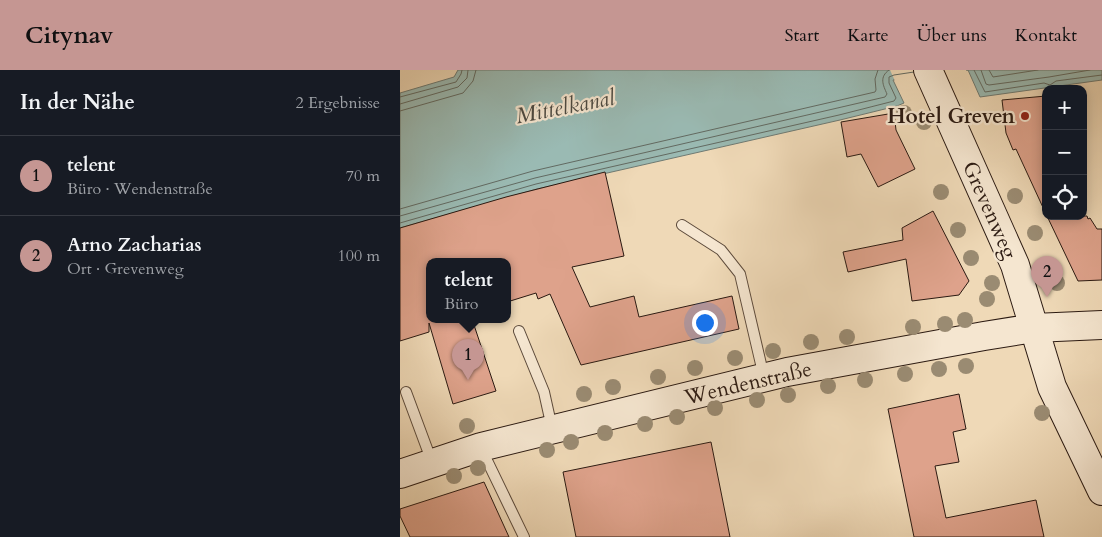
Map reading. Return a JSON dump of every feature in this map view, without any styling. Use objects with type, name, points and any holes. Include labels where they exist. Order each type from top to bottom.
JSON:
[{"type":"street","name":"Grevenweg","points":[[932,78],[1012,259],[1052,387],[1102,490]]},
{"type":"street","name":"Wendenstraße","points":[[400,474],[481,447],[764,378],[1034,328],[1102,325]]},
{"type":"lane","points":[[682,225],[722,250],[740,274],[764,378]]},
{"type":"lane","points":[[519,331],[544,392],[552,430]]},
{"type":"lane","points":[[406,392],[432,463]]},
{"type":"lane","points":[[481,447],[524,537]]},
{"type":"water","name":"Mittelkanal","points":[[458,70],[968,70],[893,80],[904,103],[897,106],[537,189],[400,228],[400,93],[454,77]]},
{"type":"water","points":[[968,70],[1102,70],[1102,80],[1066,85],[1042,85],[1042,88],[980,97]]},
{"type":"pier","points":[[890,70],[966,70],[971,82],[967,73],[897,82],[900,92]]},
{"type":"building","name":"Hotel Greven","points":[[1042,96],[1042,205],[1016,149],[1013,150],[1006,133],[1002,100]]},
{"type":"building","points":[[894,113],[896,130],[915,169],[878,187],[861,154],[847,157],[841,122]]},
{"type":"building","points":[[605,172],[624,256],[572,267],[590,307],[634,296],[639,317],[732,296],[739,329],[581,365],[550,294],[538,299],[536,293],[511,301],[511,258],[426,258],[426,323],[429,323],[429,332],[400,341],[400,228],[506,197]]},
{"type":"building","points":[[933,211],[969,281],[959,295],[912,301],[906,259],[848,272],[843,252],[903,240],[902,228]]},
{"type":"building","points":[[1087,216],[1097,229],[1102,229],[1102,280],[1078,281],[1049,220],[1087,220]]},
{"type":"building","points":[[429,323],[473,323],[496,391],[453,404]]},
{"type":"building","points":[[959,394],[966,429],[953,432],[959,462],[935,466],[946,518],[1036,500],[1044,537],[914,537],[888,409]]},
{"type":"building","points":[[711,442],[730,537],[576,537],[563,472]]},
{"type":"building","points":[[484,482],[509,537],[410,537],[400,516],[400,509]]},
{"type":"place","name":"Hotel Greven","points":[[1025,116]]},
{"type":"place","name":"Arno Zacharias","points":[[1047,297]]},
{"type":"place","name":"telent","points":[[468,380]]}]
